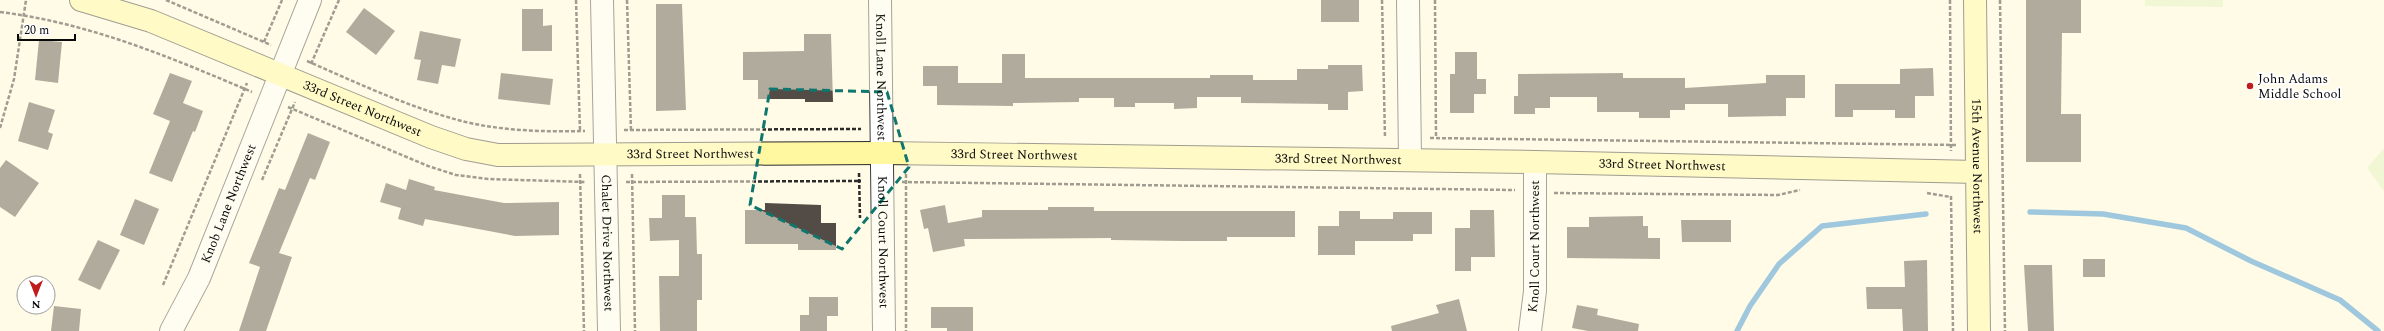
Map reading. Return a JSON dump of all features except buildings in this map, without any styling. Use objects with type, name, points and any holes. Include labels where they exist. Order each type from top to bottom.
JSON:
[{"type":"street","name":"33rd Street Northwest","points":[[81,0],[151,21],[466,149],[498,155],[607,156],[882,153],[1535,162],[1977,172]]},
{"type":"street","name":"Knob Lane Northwest","points":[[171,331],[199,278],[279,74],[310,0]]},
{"type":"street","name":"Chalet Drive Northwest","points":[[602,0],[607,156],[609,331]]},
{"type":"street","name":"Knoll Lane Northwest","points":[[880,0],[882,153]]},
{"type":"street","points":[[1408,0],[1410,160]]},
{"type":"street","name":"15th Avenue Northwest","points":[[1975,0],[1979,331]]},
{"type":"street","name":"Knoll Court Northwest","points":[[882,153],[884,331]]},
{"type":"street","name":"Knoll Court Northwest","points":[[1530,331],[1535,292],[1535,162]]},
{"type":"path","points":[[0,128],[14,79],[26,0]]},
{"type":"path","points":[[166,0],[264,42],[282,0]]},
{"type":"path","points":[[339,0],[312,63],[401,100],[458,120],[520,130],[580,132],[576,0]]},
{"type":"path","points":[[627,0],[631,130],[855,129]]},
{"type":"path","points":[[1382,0],[1385,138]]},
{"type":"path","points":[[1435,0],[1436,138],[1951,145],[1950,0]]},
{"type":"path","points":[[2000,0],[2005,331]]},
{"type":"path","points":[[0,12],[24,15],[62,23],[130,42],[244,89],[163,285]]},
{"type":"path","points":[[635,331],[633,182],[859,181]]},
{"type":"path","points":[[580,182],[584,331]]},
{"type":"path","points":[[906,331],[906,182],[1513,190]]},
{"type":"path","points":[[1556,193],[1778,195],[1803,189]]},
{"type":"path","points":[[1920,192],[1950,197],[1953,331]]},
{"type":"highlighted area","points":[[770,89],[887,92],[909,167],[842,249],[750,205]]},
{"type":"green space","points":[[2145,0],[2223,0],[2223,7],[2145,6]]},
{"type":"green space","points":[[2384,148],[2384,191],[2367,168]]},
{"type":"waterway","points":[[2030,212],[2103,214],[2186,228],[2251,261],[2340,300],[2378,331]]},
{"type":"waterway","points":[[1737,331],[1750,306],[1779,264],[1822,226],[1926,214]]},
{"type":"place","name":"John Adams Middle School","points":[[2250,86]]}]
